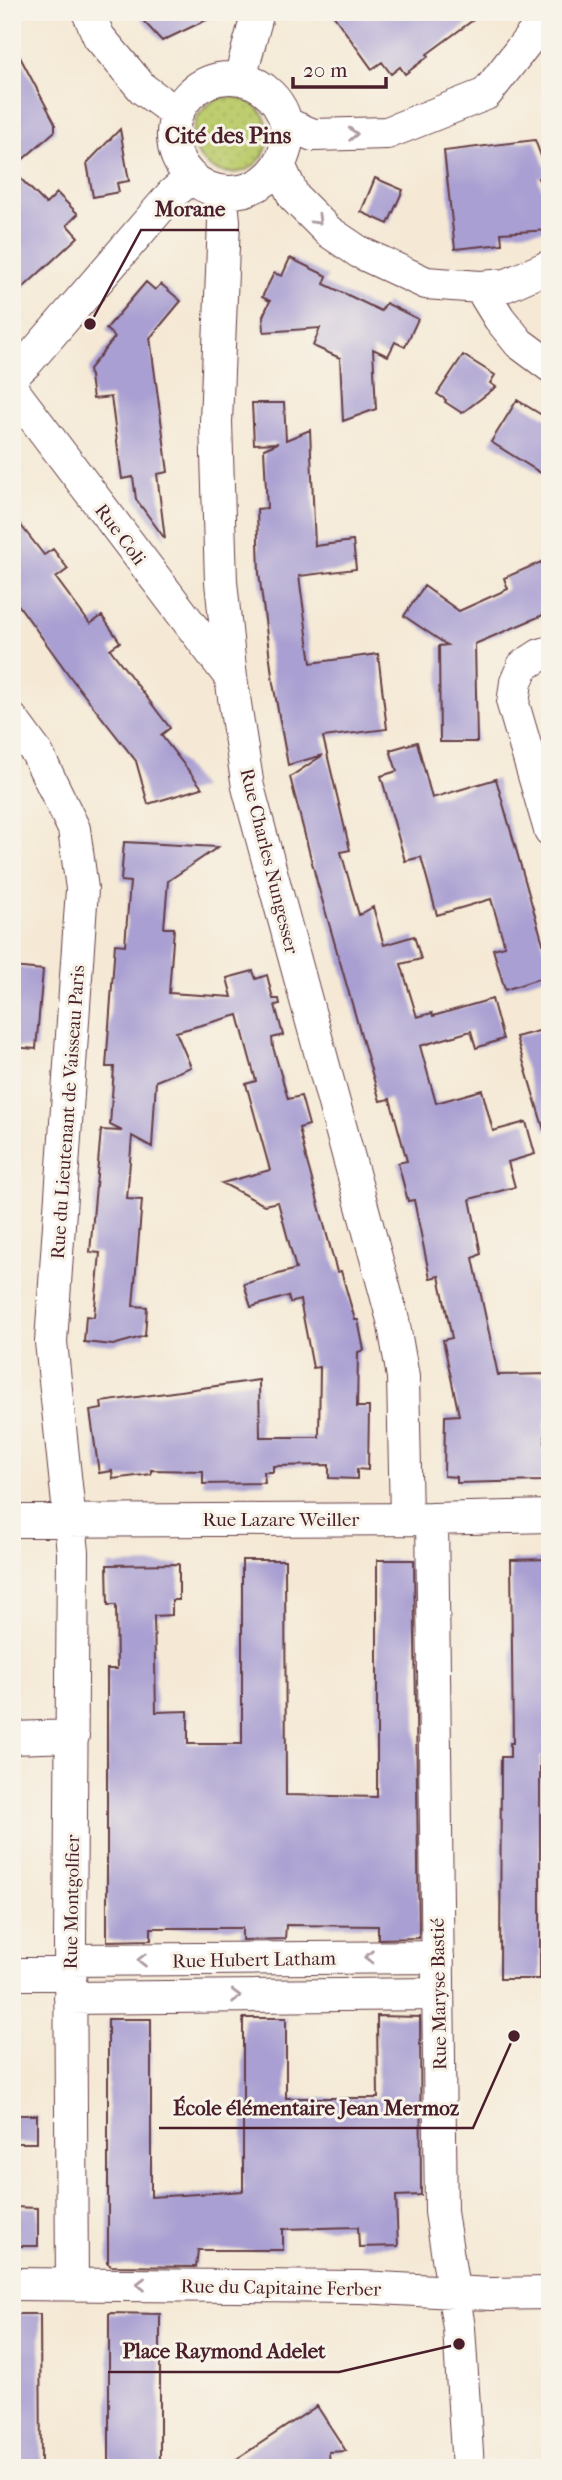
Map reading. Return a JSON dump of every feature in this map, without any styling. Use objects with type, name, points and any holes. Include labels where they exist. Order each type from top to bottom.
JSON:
[{"type":"street","points":[[88,12],[99,37],[144,89],[176,113]]},
{"type":"street","points":[[240,78],[258,12]]},
{"type":"street","points":[[286,124],[313,135],[387,133],[485,94],[550,12]]},
{"type":"street","points":[[240,78],[250,80],[270,93],[282,109],[286,124],[286,146],[279,165],[268,177],[251,188],[220,192],[191,177],[176,158],[172,133],[176,113],[192,91],[209,80],[240,78]]},
{"type":"street","points":[[279,165],[294,197],[328,231],[359,252],[426,283],[480,287],[507,285],[550,266]]},
{"type":"street","points":[[12,376],[28,361],[172,194],[191,177]]},
{"type":"street","name":"Rue Charles Nungesser","points":[[220,192],[224,221],[216,422],[221,582],[231,678],[248,787],[393,1320],[403,1377],[419,1519]]},
{"type":"street","points":[[480,287],[499,318],[519,343],[550,366]]},
{"type":"street","name":"Rue Coli","points":[[12,389],[231,678]]},
{"type":"street","points":[[537,659],[516,682],[513,704],[550,830]]},
{"type":"street","name":"Rue du Lieutenant de Vaisseau Paris","points":[[12,719],[37,752],[75,829],[82,889],[51,1342],[69,1520]]},
{"type":"street","name":"Rue Lazare Weiller","points":[[12,1521],[550,1516]]},
{"type":"street","name":"Rue Maryse Bastié","points":[[419,1519],[438,1957],[441,2212],[459,2328],[468,2468]]},
{"type":"street","name":"Rue Montgolfier","points":[[69,1520],[73,1552],[70,1977],[72,2284]]},
{"type":"street","points":[[12,1738],[73,1736]]},
{"type":"street","name":"Rue Hubert Latham","points":[[70,1977],[438,1957]]},
{"type":"street","name":"Rue Hubert Latham","points":[[12,1974],[437,1994]]},
{"type":"street","name":"Rue du Capitaine Ferber","points":[[12,2284],[361,2287],[454,2293],[550,2293]]},
{"type":"green space","points":[[231,97],[246,100],[258,108],[266,120],[269,135],[266,150],[258,162],[246,170],[231,173],[216,170],[204,162],[196,150],[193,135],[196,120],[204,108],[216,100]]},
{"type":"building","points":[[135,12],[223,12],[162,41]]},
{"type":"building","points":[[331,12],[484,12],[427,54],[429,56],[405,74],[400,67],[391,74],[382,62],[372,69]]},
{"type":"building","points":[[12,42],[55,123],[55,131],[12,169]]},
{"type":"building","points":[[120,129],[129,181],[117,183],[119,192],[93,197],[87,163]]},
{"type":"building","points":[[535,140],[548,175],[538,178],[550,210],[550,230],[501,233],[502,244],[455,249],[444,151]]},
{"type":"building","points":[[12,170],[46,204],[57,193],[78,214],[67,225],[78,237],[12,298]]},
{"type":"building","points":[[375,178],[403,190],[388,224],[361,212]]},
{"type":"building","points":[[290,258],[327,276],[324,284],[381,311],[386,303],[418,319],[405,347],[395,342],[388,356],[373,349],[376,409],[343,421],[340,358],[313,346],[320,328],[264,332],[263,316],[270,301],[262,297],[274,273],[282,276]]},
{"type":"building","points":[[146,282],[155,290],[161,284],[181,301],[150,338],[168,472],[157,474],[165,539],[136,499],[133,477],[122,479],[111,397],[93,399],[89,369],[115,337],[106,329]]},
{"type":"building","points":[[463,355],[495,375],[490,383],[496,387],[462,413],[437,394]]},
{"type":"building","points":[[517,400],[550,420],[550,458],[541,473],[491,442]]},
{"type":"building","points":[[252,403],[284,403],[286,440],[310,430],[315,546],[353,541],[356,569],[299,576],[311,663],[378,654],[387,729],[323,737],[350,850],[341,852],[359,915],[373,907],[384,945],[414,936],[421,959],[401,964],[417,1017],[432,1013],[433,1016],[492,999],[503,1039],[476,1048],[471,1031],[420,1046],[436,1103],[482,1090],[493,1131],[526,1122],[535,1154],[508,1162],[515,1187],[470,1199],[481,1254],[473,1258],[498,1375],[550,1374],[550,1421],[545,1421],[545,1481],[457,1483],[457,1477],[444,1476],[445,1416],[459,1415],[443,1340],[452,1338],[439,1276],[430,1278],[414,1200],[408,1201],[398,1163],[407,1161],[390,1099],[380,1101],[290,777],[323,755],[288,765],[273,683],[259,573],[257,509],[267,508],[264,449],[278,443],[254,444]]},
{"type":"building","points":[[12,514],[44,555],[53,549],[68,569],[56,578],[90,624],[102,616],[120,642],[110,649],[170,728],[161,735],[202,788],[148,804],[136,761],[74,682],[12,596]]},
{"type":"building","points":[[541,562],[550,581],[550,612],[475,644],[477,742],[440,742],[439,646],[447,645],[404,616],[424,586],[459,611],[508,589],[504,578]]},
{"type":"building","points":[[417,742],[432,798],[496,779],[550,975],[505,990],[493,949],[505,946],[491,899],[437,915],[421,857],[405,861],[381,776],[397,771],[390,750]]},
{"type":"building","points":[[124,842],[218,847],[168,881],[164,928],[174,928],[169,993],[232,997],[227,978],[253,971],[256,979],[267,975],[273,999],[279,999],[280,1004],[275,1005],[283,1035],[272,1038],[273,1047],[288,1099],[301,1096],[309,1125],[299,1128],[306,1158],[337,1272],[341,1271],[355,1320],[358,1320],[364,1350],[358,1352],[357,1407],[369,1407],[368,1470],[357,1469],[357,1479],[329,1478],[329,1465],[273,1466],[273,1472],[264,1472],[265,1483],[203,1484],[203,1471],[151,1470],[151,1474],[113,1479],[112,1471],[99,1473],[90,1411],[102,1409],[101,1402],[259,1380],[260,1437],[319,1437],[320,1367],[313,1368],[300,1300],[290,1303],[288,1296],[251,1307],[244,1284],[296,1269],[278,1202],[264,1205],[222,1183],[270,1170],[246,1084],[256,1081],[238,1015],[176,1032],[191,1067],[156,1081],[152,1147],[132,1136],[127,1199],[142,1200],[133,1306],[147,1307],[145,1336],[113,1345],[84,1342],[86,1316],[94,1317],[100,1253],[90,1252],[101,1130],[122,1131],[110,1125],[114,1067],[106,1067],[115,944],[125,945],[130,882],[121,881]]},
{"type":"building","points":[[12,967],[43,970],[36,1049],[12,1047]]},
{"type":"building","points":[[550,1028],[550,1129],[544,1130],[516,1037]]},
{"type":"building","points":[[550,1559],[550,1757],[540,1757],[540,1979],[500,1979],[501,1757],[510,1757],[510,1743],[513,1743],[511,1560]]},
{"type":"building","points":[[242,1560],[285,1560],[286,1795],[377,1797],[377,1560],[414,1560],[419,1938],[378,1939],[378,1926],[286,1925],[285,1939],[242,1940],[242,1928],[151,1928],[151,1940],[107,1941],[107,1669],[117,1669],[116,1605],[108,1605],[107,1565],[179,1564],[179,1600],[172,1600],[172,1615],[154,1616],[156,1712],[188,1711],[188,1744],[242,1744]]},
{"type":"building","points":[[377,2016],[420,2017],[421,2195],[396,2196],[398,2246],[359,2247],[358,2227],[283,2229],[283,2250],[198,2250],[196,2267],[111,2266],[108,2263],[108,2019],[151,2019],[151,2197],[243,2191],[243,2018],[286,2018],[286,2098],[378,2098]]},
{"type":"building","points":[[12,2115],[37,2115],[37,2143],[12,2143]]},
{"type":"building","points":[[12,2207],[38,2208],[38,2246],[12,2246]]},
{"type":"building","points":[[109,2313],[160,2314],[160,2468],[109,2468]]},
{"type":"building","points":[[12,2314],[40,2314],[41,2468],[12,2468]]},
{"type":"building","points":[[317,2406],[346,2451],[329,2452],[330,2468],[223,2468]]},
{"type":"place","name":"Morane","points":[[90,324]]},
{"type":"place","name":"École élémentaire Jean Mermoz","points":[[514,2036]]},
{"type":"place","name":"Place Raymond Adelet","points":[[459,2344]]},
{"type":"district","name":"Cité des Pins","points":[[228,135]]}]
